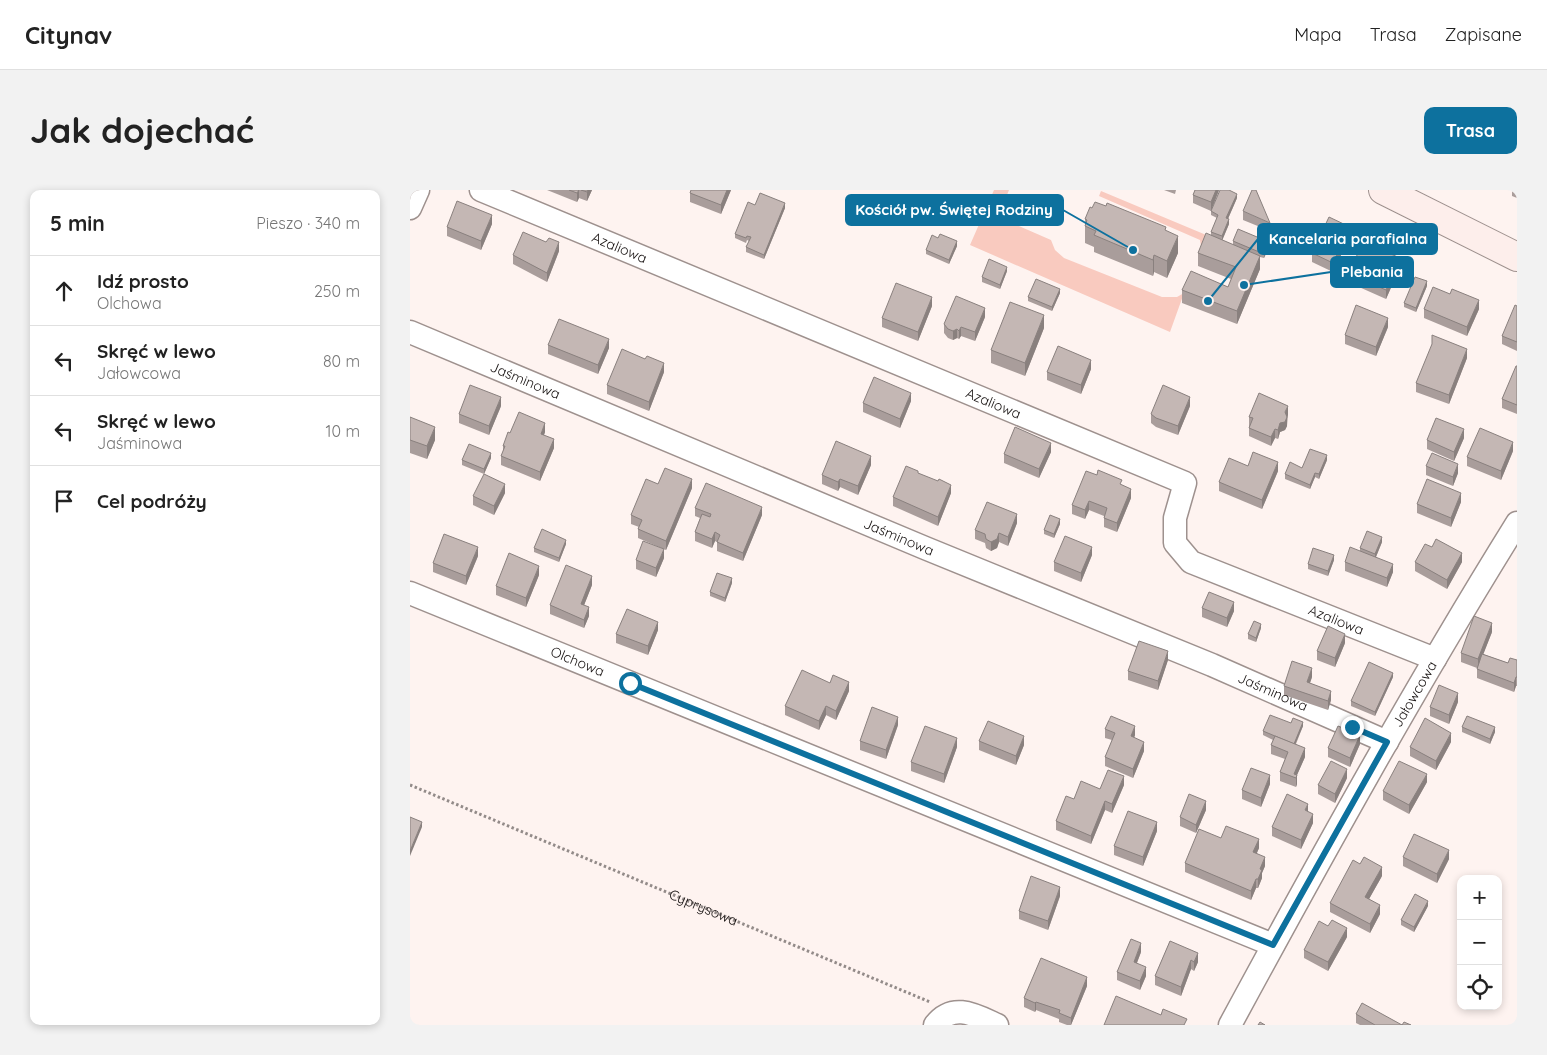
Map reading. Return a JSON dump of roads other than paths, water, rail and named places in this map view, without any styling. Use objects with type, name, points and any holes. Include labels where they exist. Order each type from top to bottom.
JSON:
[{"type":"street","points":[[410,208],[418,190]]},
{"type":"street","name":"Azaliowa","points":[[481,190],[1186,483],[1175,518],[1175,544],[1191,562],[1435,659]]},
{"type":"street","points":[[1394,192],[1517,256]]},
{"type":"street","name":"Jaśminowa","points":[[410,332],[924,548],[1203,661],[1387,742]]},
{"type":"street","name":"Jałowcowa","points":[[1230,1025],[1387,742],[1517,523]]},
{"type":"street","name":"Olchowa","points":[[410,593],[1273,945]]},
{"type":"street","points":[[935,1025],[940,1019],[953,1012],[971,1014],[996,1025]]},
{"type":"place","name":"Kościół pw. Świętej Rodziny","points":[[1133,250]]},
{"type":"place","name":"Plebania","points":[[1244,285]]},
{"type":"place","name":"Kancelaria parafialna","points":[[1208,301]]}]
